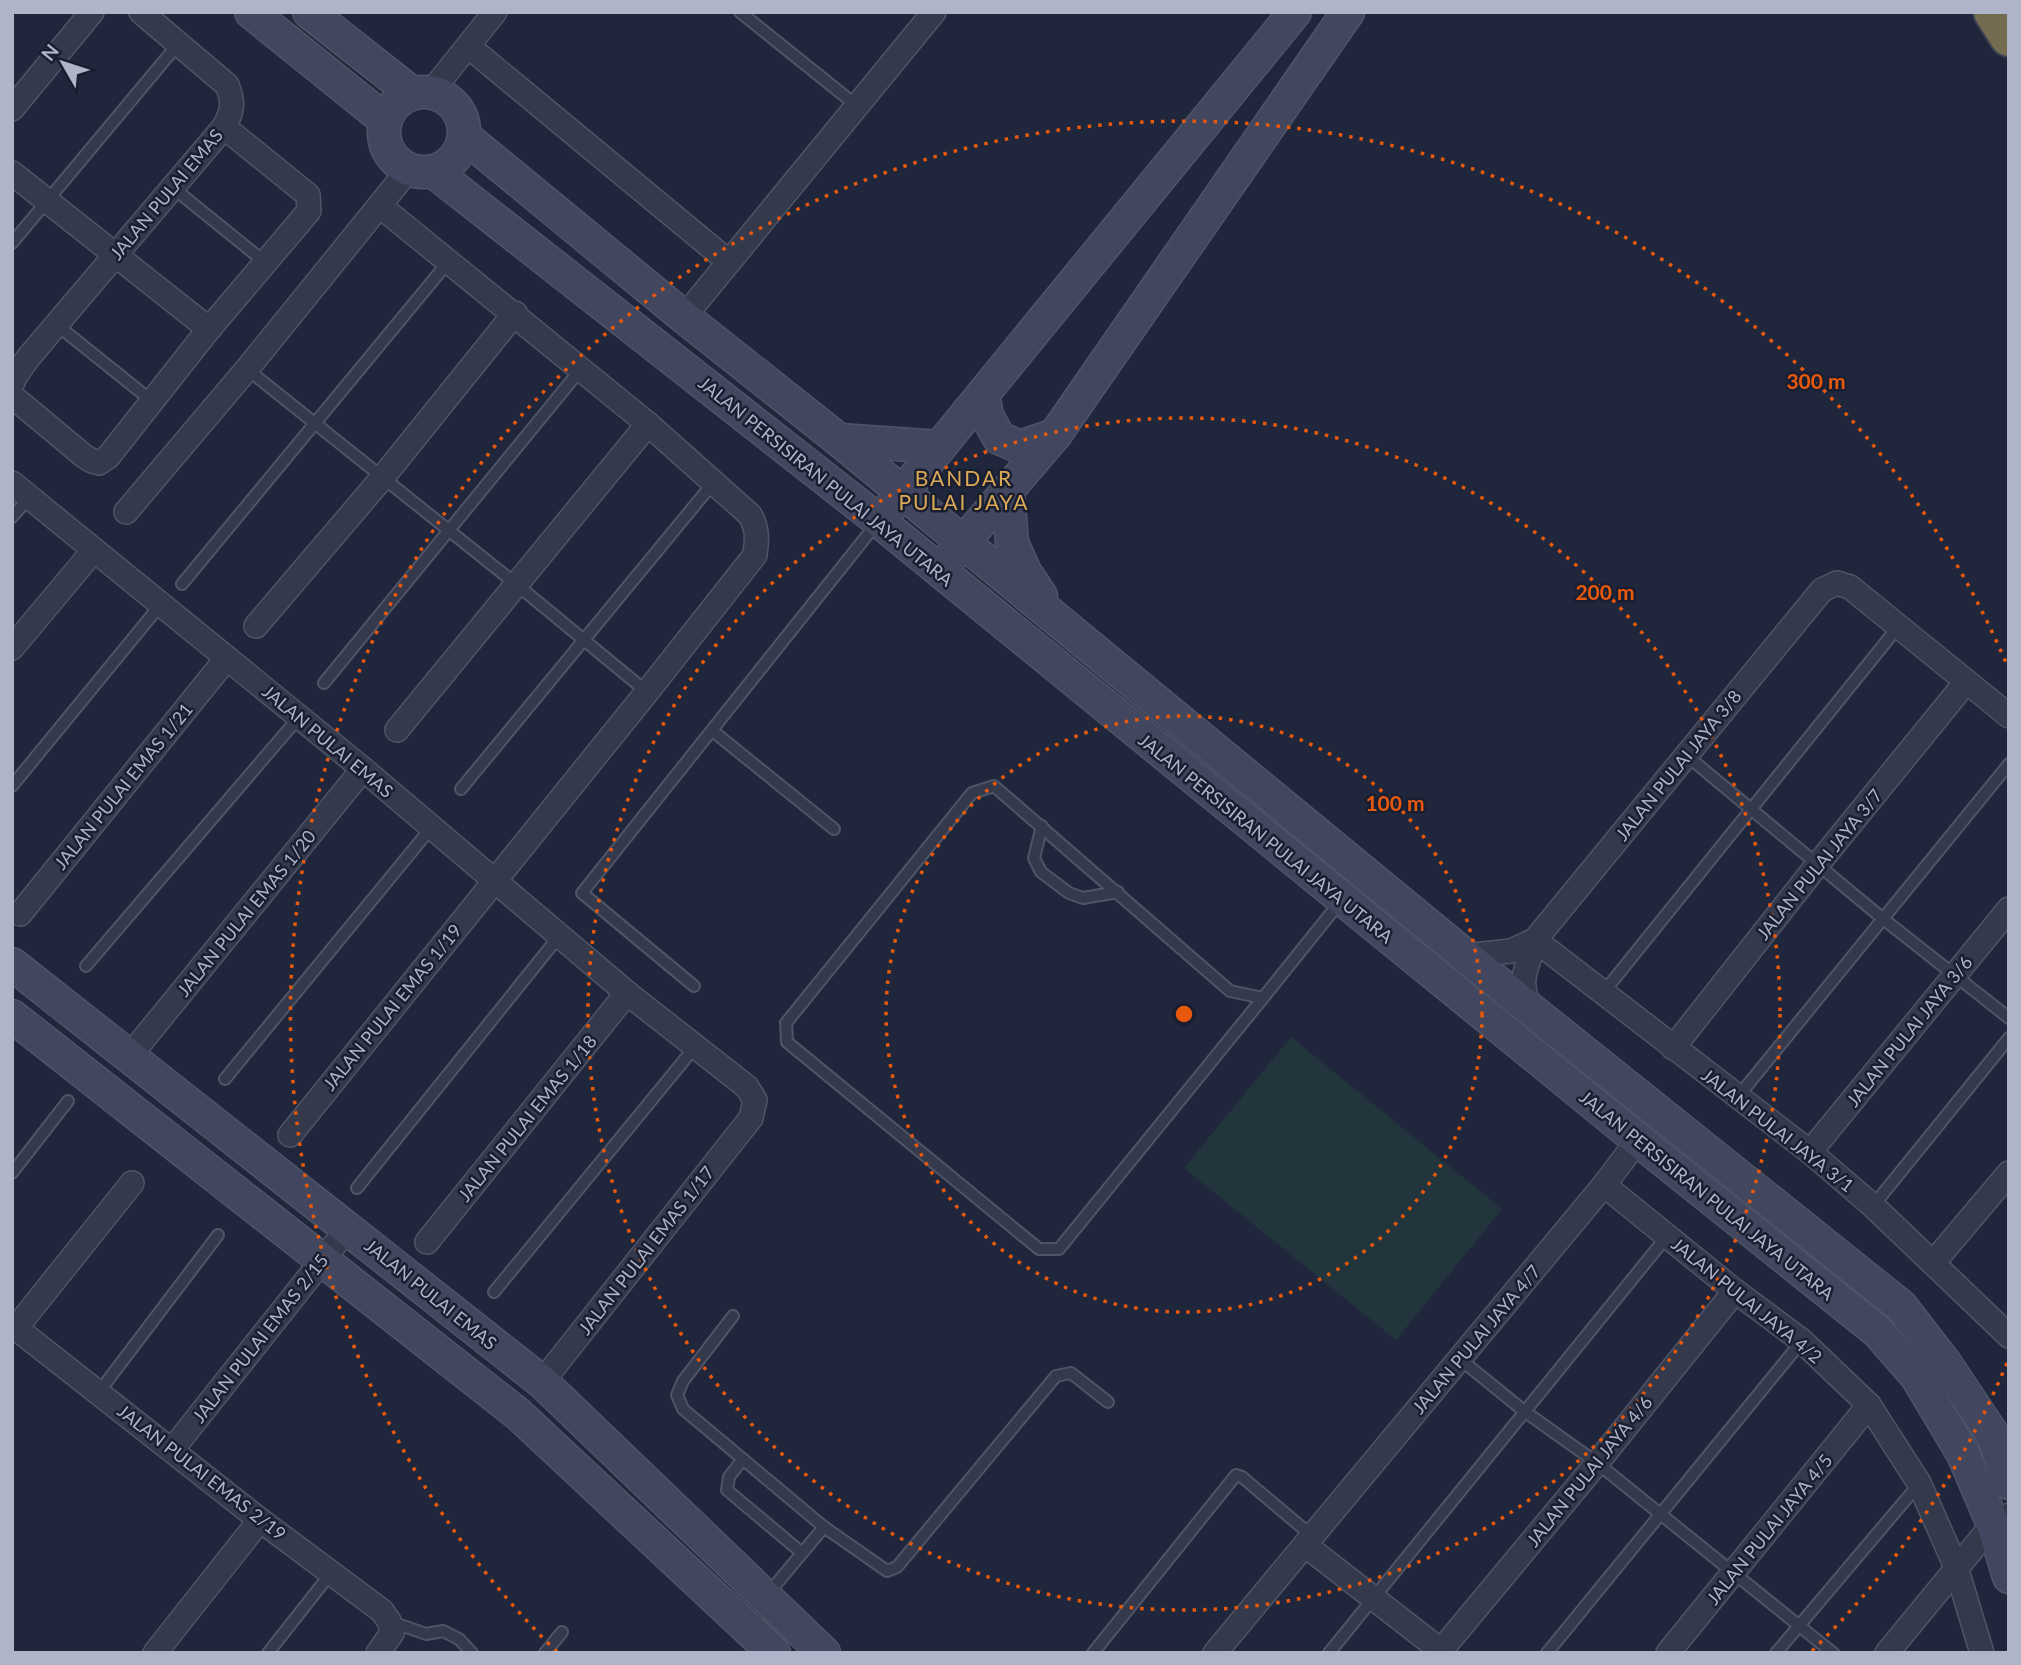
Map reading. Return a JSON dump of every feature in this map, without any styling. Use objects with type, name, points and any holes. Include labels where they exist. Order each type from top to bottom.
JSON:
[{"type":"highway","points":[[1993,12],[2009,37]]},
{"type":"main road","points":[[251,12],[386,120]]},
{"type":"main road","points":[[309,12],[422,93]]},
{"type":"main road","points":[[879,521],[1295,12]]},
{"type":"main road","points":[[939,571],[1055,435],[1348,12]]},
{"type":"main road","points":[[422,93],[440,94],[454,104],[463,119],[462,144],[454,159],[421,170],[400,164],[388,149],[385,140],[386,120],[393,107],[422,93]]},
{"type":"main road","name":"JALAN PERSISIRAN PULAI JAYA UTARA","points":[[464,136],[903,492],[1530,1009],[1901,1306],[1945,1363],[1993,1435],[2009,1483]]},
{"type":"main road","name":"JALAN PERSISIRAN PULAI JAYA UTARA","points":[[421,170],[879,521],[1342,900],[1878,1332],[1917,1377],[2001,1520],[2009,1577]]},
{"type":"main road","points":[[983,394],[987,416],[999,438],[1020,447],[1055,435]]},
{"type":"main road","points":[[839,440],[940,447]]},
{"type":"main road","points":[[1008,490],[1012,542],[1025,572],[1056,618]]},
{"type":"main road","name":"JALAN PULAI EMAS","points":[[12,964],[542,1382],[824,1653]]},
{"type":"main road","points":[[12,1016],[518,1414],[774,1653]]},
{"type":"street","points":[[12,109],[92,12]]},
{"type":"street","name":"JALAN PULAI EMAS","points":[[14,394],[22,366],[224,127],[233,110],[233,99],[227,85],[141,12]]},
{"type":"street","points":[[422,93],[468,46],[495,12]]},
{"type":"street","points":[[684,317],[934,12]]},
{"type":"street","points":[[468,46],[729,262]]},
{"type":"street","points":[[14,394],[84,456],[99,463],[108,457],[209,329],[309,211],[309,195],[224,127]]},
{"type":"street","points":[[126,512],[380,206],[421,170]]},
{"type":"street","points":[[12,173],[113,256],[209,329]]},
{"type":"street","points":[[380,206],[515,313],[714,482]]},
{"type":"street","points":[[257,626],[383,477],[515,313]]},
{"type":"street","points":[[397,730],[648,424]]},
{"type":"street","name":"JALAN PULAI EMAS 1/19","points":[[289,1135],[755,555],[758,537],[750,515],[714,482]]},
{"type":"street","name":"JALAN PULAI EMAS","points":[[20,490],[300,716],[627,993],[747,1087],[755,1100],[751,1118]]},
{"type":"street","points":[[12,648],[94,550]]},
{"type":"street","name":"JALAN PULAI JAYA 3/8","points":[[1535,940],[1822,590],[1837,583],[1850,587],[1899,627]]},
{"type":"street","points":[[1899,627],[2009,716]]},
{"type":"street","name":"JALAN PULAI EMAS 1/21","points":[[20,915],[227,658]]},
{"type":"street","name":"JALAN PULAI JAYA 3/7","points":[[1673,1048],[1966,682]]},
{"type":"street","name":"JALAN PULAI EMAS 1/20","points":[[128,1058],[363,769]]},
{"type":"street","name":"JALAN PULAI JAYA 3/6","points":[[1810,1152],[2009,909]]},
{"type":"street","points":[[1465,956],[1511,951],[1535,940]]},
{"type":"street","points":[[1530,1009],[1522,990],[1522,977],[1535,940]]},
{"type":"street","name":"JALAN PULAI JAYA 3/1","points":[[1535,940],[1810,1152],[1873,1206],[2009,1336]]},
{"type":"street","name":"JALAN PULAI EMAS 1/18","points":[[427,1242],[627,993]]},
{"type":"street","name":"JALAN PULAI EMAS 1/17","points":[[542,1382],[751,1118]]},
{"type":"street","name":"JALAN PULAI JAYA 4/7","points":[[1215,1653],[1604,1185],[1638,1140]]},
{"type":"street","points":[[1933,1263],[2009,1173]]},
{"type":"street","points":[[14,1327],[132,1183]]},
{"type":"street","name":"JALAN PULAI JAYA 4/2","points":[[1604,1185],[1735,1291],[1801,1340],[1869,1405],[1919,1483],[1956,1567],[1982,1653]]},
{"type":"street","name":"JALAN PULAI EMAS 2/15","points":[[172,1450],[348,1228]]},
{"type":"street","name":"JALAN PULAI JAYA 4/6","points":[[1441,1652],[1735,1291]]},
{"type":"street","name":"JALAN PULAI EMAS 2/19","points":[[14,1327],[260,1520],[382,1611],[389,1621]]},
{"type":"street","name":"JALAN PULAI JAYA 4/5","points":[[1668,1653],[1869,1405]]},
{"type":"street","points":[[155,1653],[260,1520]]},
{"type":"street","points":[[1887,1653],[1956,1567],[2001,1520]]},
{"type":"street","points":[[1309,1541],[1372,1598],[1441,1652]]},
{"type":"street","points":[[378,1653],[392,1633],[389,1621]]},
{"type":"lane","points":[[740,12],[857,106]]},
{"type":"lane","points":[[12,243],[179,43]]},
{"type":"lane","points":[[172,187],[266,263]]},
{"type":"lane","points":[[182,584],[449,261]]},
{"type":"lane","points":[[57,325],[153,402]]},
{"type":"lane","points":[[247,369],[647,692]]},
{"type":"lane","points":[[324,682],[582,369]]},
{"type":"lane","points":[[461,789],[714,482]]},
{"type":"lane","points":[[12,517],[20,490]]},
{"type":"lane","points":[[694,986],[583,894],[879,521]]},
{"type":"lane","points":[[12,786],[162,603]]},
{"type":"lane","points":[[1603,993],[1899,627]]},
{"type":"lane","points":[[86,966],[300,716]]},
{"type":"lane","points":[[714,732],[834,829]]},
{"type":"lane","points":[[1686,755],[1882,918],[2009,1018]]},
{"type":"lane","points":[[1737,1098],[2009,764]]},
{"type":"lane","points":[[1263,998],[1230,991],[994,786],[972,793],[786,1023],[787,1042],[1039,1249],[1059,1248],[1263,998],[1342,900]]},
{"type":"lane","points":[[1042,826],[1034,858],[1041,872],[1069,893],[1083,898],[1118,892]]},
{"type":"lane","points":[[225,1079],[431,828]]},
{"type":"lane","points":[[357,1188],[560,935]]},
{"type":"lane","points":[[1873,1206],[2009,1038]]},
{"type":"lane","points":[[494,1292],[695,1047]]},
{"type":"lane","points":[[12,1173],[68,1101]]},
{"type":"lane","points":[[99,1392],[218,1235]]},
{"type":"lane","points":[[1329,1653],[1668,1235]]},
{"type":"lane","points":[[733,1316],[683,1381],[677,1395],[683,1409],[824,1527],[887,1571],[897,1567],[1056,1376],[1071,1373],[1108,1402]]},
{"type":"lane","points":[[1546,1653],[1801,1340]]},
{"type":"lane","points":[[1460,1359],[1524,1411],[1597,1463],[1833,1653]]},
{"type":"lane","points":[[743,1460],[729,1477],[727,1490],[802,1553]]},
{"type":"lane","points":[[1097,1651],[1236,1475],[1242,1477],[1309,1541]]},
{"type":"lane","points":[[1776,1653],[1919,1483]]},
{"type":"lane","points":[[765,1597],[824,1527]]},
{"type":"lane","points":[[268,1653],[331,1573]]},
{"type":"lane","points":[[389,1621],[425,1634],[443,1631],[459,1639],[472,1653]]},
{"type":"lane","points":[[545,1653],[562,1632]]},
{"type":"shaded area","points":[[1291,1037],[1502,1209],[1396,1340],[1184,1168]]},
{"type":"district","name":"BANDAR PULAI JAYA","points":[[964,489]]}]
